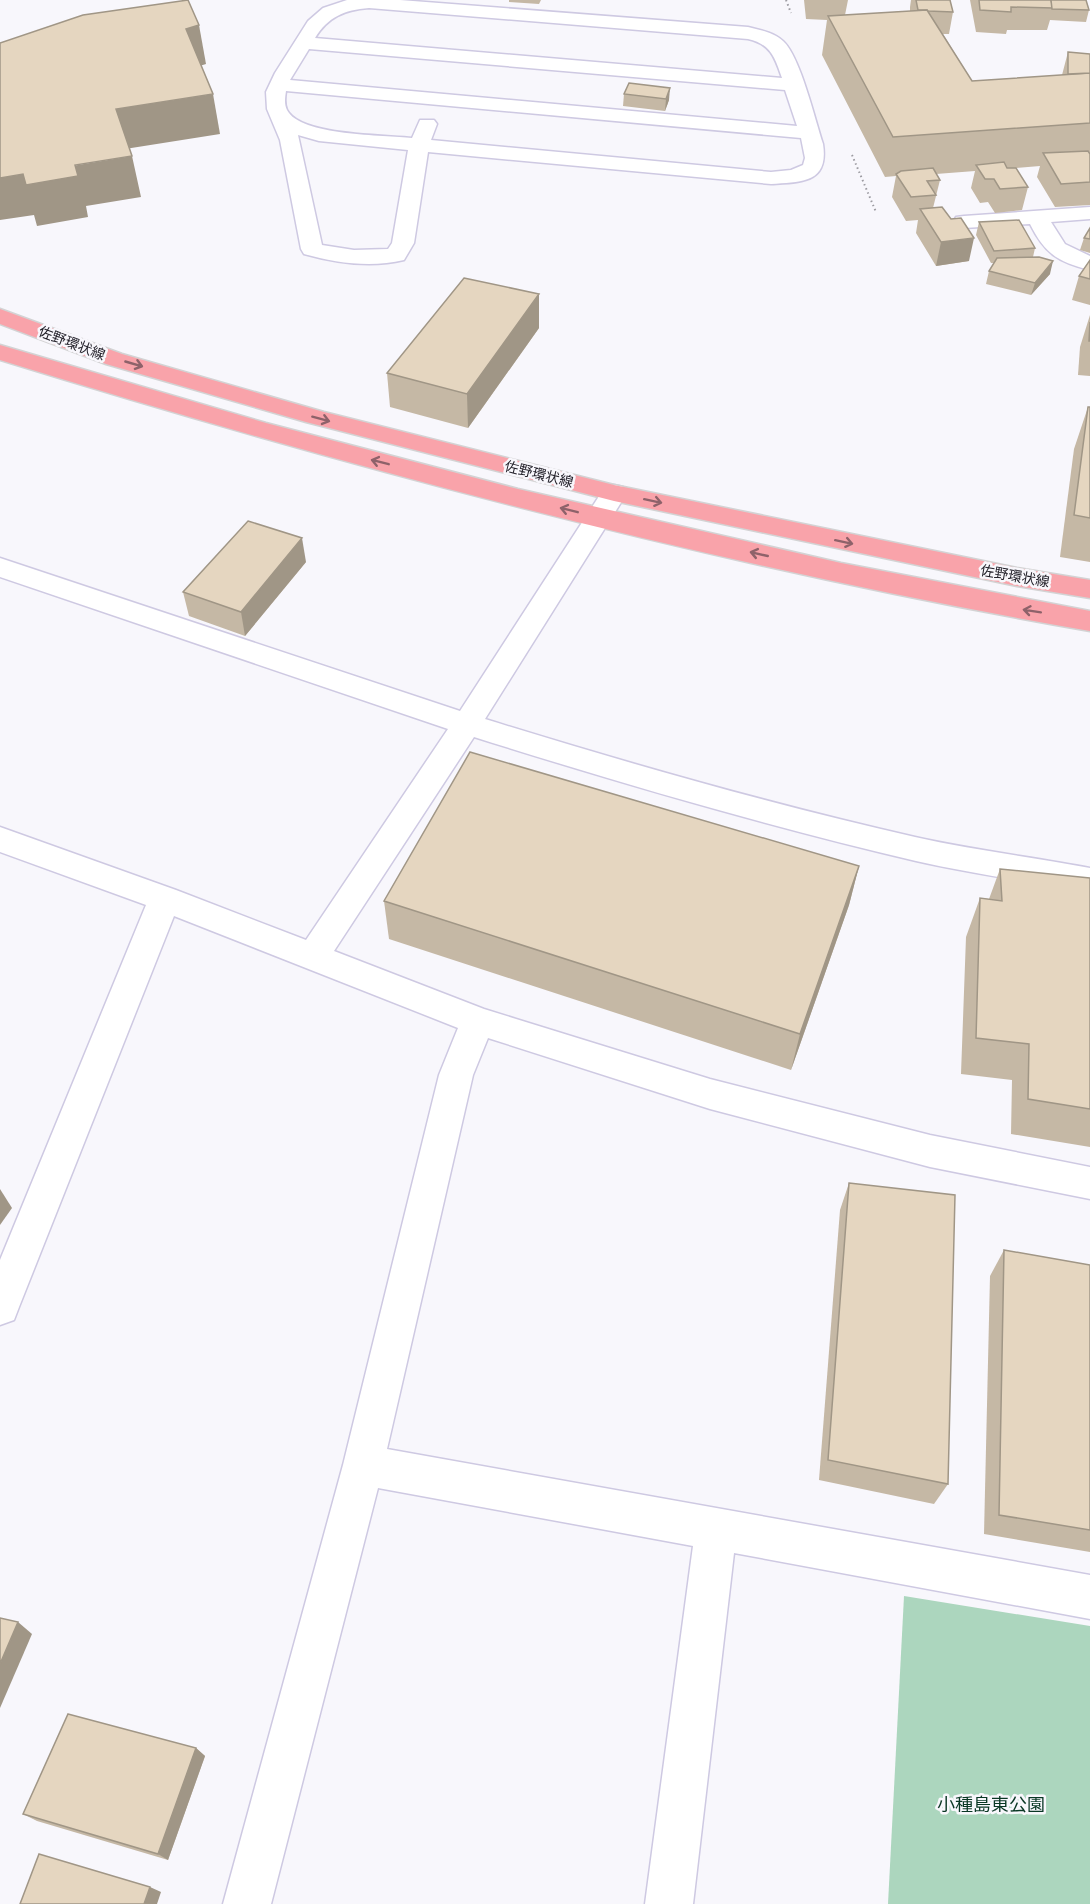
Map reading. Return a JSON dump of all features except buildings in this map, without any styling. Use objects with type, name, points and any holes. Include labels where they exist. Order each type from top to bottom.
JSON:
[{"type":"main road","name":"佐野環状線","points":[[0,316],[114,359],[303,414],[614,493],[934,560],[1090,589]]},
{"type":"main road","name":"佐野環状線","points":[[0,352],[295,440],[599,518],[833,571],[1011,608],[1090,621]]},
{"type":"street","points":[[465,33],[419,145],[403,243],[396,255],[384,257],[328,255],[312,249],[290,140],[275,104],[275,92],[302,43],[320,18],[330,11],[347,5],[369,3],[428,7],[465,33],[514,53],[610,70],[794,85]]},
{"type":"street","points":[[417,28],[428,7]]},
{"type":"street","points":[[282,118],[297,130],[319,135],[771,178],[795,176],[812,169],[815,158],[810,133],[783,52],[778,44],[765,37],[703,19],[621,38],[572,26],[364,40],[334,46],[302,43]]},
{"type":"street","points":[[595,113],[621,38]]},
{"type":"street","points":[[334,46],[326,67],[350,76],[366,73]]},
{"type":"street","points":[[279,85],[316,88],[403,87],[436,99],[810,133]]},
{"type":"street","points":[[311,109],[308,104],[316,88]]},
{"type":"street","points":[[375,115],[381,141]]},
{"type":"street","points":[[964,222],[1090,213]]},
{"type":"street","points":[[1032,218],[1052,246],[1068,258],[1090,263]]},
{"type":"street","points":[[312,958],[467,724],[614,493]]},
{"type":"street","points":[[0,567],[467,724],[744,806],[918,849],[1090,880]]},
{"type":"street","points":[[0,839],[165,899],[478,1021],[710,1094],[930,1151],[1090,1183]]},
{"type":"street","points":[[0,1307],[165,899]]},
{"type":"street","points":[[247,1904],[363,1465],[456,1075],[478,1021]]},
{"type":"street","points":[[363,1465],[1090,1597]]},
{"type":"street","points":[[669,1904],[716,1529]]},
{"type":"green space","name":"小種島東公園","points":[[904,1596],[1090,1626],[1090,1904],[888,1904]]}]
